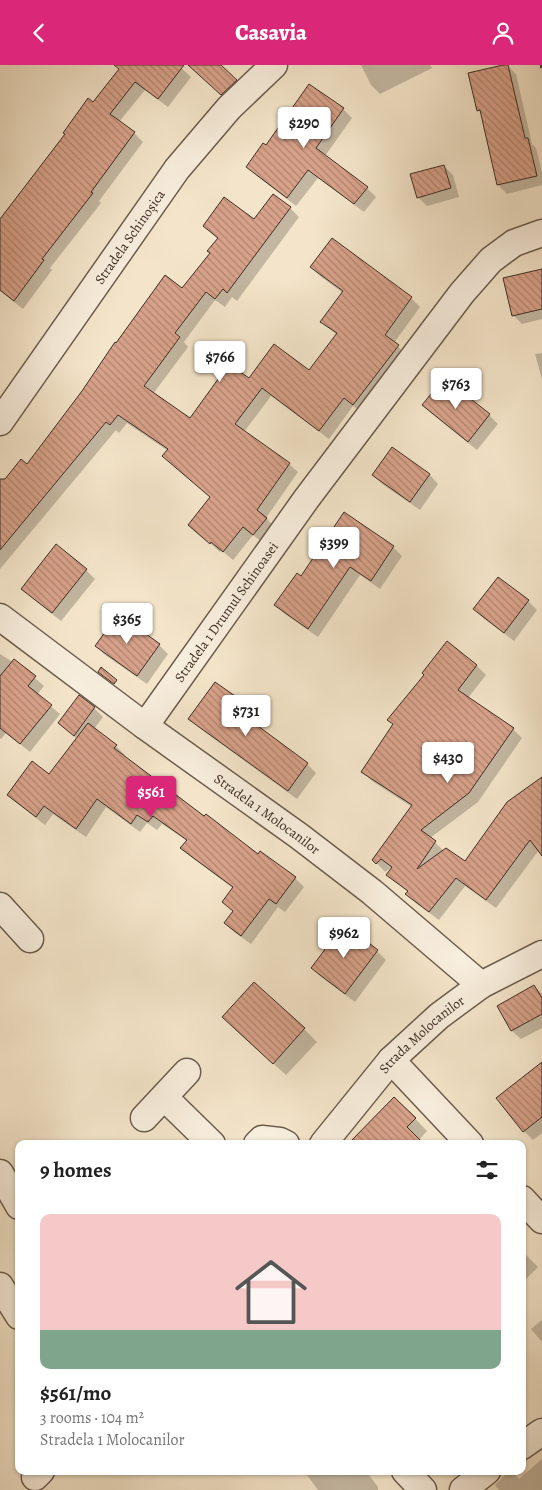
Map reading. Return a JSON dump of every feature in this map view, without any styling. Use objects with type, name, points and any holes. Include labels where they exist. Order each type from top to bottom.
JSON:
[{"type":"street","name":"Stradela Schinoșica","points":[[0,422],[177,169],[229,108],[274,65]]},
{"type":"street","name":"Stradela 1 Drumul Schinoasei","points":[[145,726],[307,497],[462,293],[491,260],[514,243],[542,233]]},
{"type":"street","name":"Stradela 1 Molocanilor","points":[[0,617],[145,726],[299,836],[372,892],[480,985]]},
{"type":"street","points":[[0,906],[30,939]]},
{"type":"street","name":"Strada Molocanilor","points":[[326,1140],[391,1060],[439,1016],[480,985],[542,954]]},
{"type":"street","points":[[391,1060],[466,1140]]},
{"type":"street","points":[[144,1118],[187,1073]]},
{"type":"street","points":[[164,1097],[208,1140]]},
{"type":"street","points":[[0,1173],[15,1200]]},
{"type":"street","points":[[526,1203],[542,1220]]},
{"type":"street","points":[[0,1286],[15,1310]]},
{"type":"street","points":[[526,1443],[542,1432]]},
{"type":"street","points":[[409,1475],[423,1490]]},
{"type":"street","points":[[463,1490],[482,1475]]},
{"type":"building","points":[[114,65],[184,65],[158,99],[135,82],[110,114],[135,132],[91,192],[93,193],[42,259],[44,260],[14,301],[0,290],[0,219],[65,134],[63,133],[88,98],[93,102],[119,69]]},
{"type":"building","points":[[188,65],[221,65],[237,80],[221,95]]},
{"type":"building","points":[[508,65],[525,138],[528,138],[537,176],[497,185],[480,110],[477,111],[468,73]]},
{"type":"building","points":[[309,84],[344,108],[316,148],[368,187],[354,204],[308,170],[287,198],[246,167],[263,143],[266,145]]},
{"type":"building","points":[[444,165],[451,188],[417,198],[410,174]]},
{"type":"building","points":[[273,194],[291,207],[227,293],[223,289],[215,299],[206,292],[175,333],[180,337],[144,386],[190,418],[229,364],[249,378],[274,344],[309,370],[337,333],[320,322],[343,291],[310,267],[332,238],[412,297],[385,335],[399,345],[353,405],[344,398],[319,431],[262,388],[235,424],[290,463],[257,510],[267,518],[253,535],[243,527],[223,552],[211,542],[210,544],[188,525],[210,497],[162,456],[168,449],[118,415],[110,425],[106,422],[0,550],[0,479],[5,479],[21,459],[27,464],[165,275],[182,288],[210,253],[207,251],[218,238],[203,226],[224,197],[254,219]]},
{"type":"building","points":[[542,269],[542,309],[512,316],[503,278]]},
{"type":"building","points":[[444,378],[490,414],[468,442],[422,405]]},
{"type":"building","points":[[392,447],[430,474],[410,502],[372,475]]},
{"type":"building","points":[[344,512],[394,546],[371,581],[350,567],[308,629],[274,605],[297,573],[301,576]]},
{"type":"building","points":[[56,544],[87,569],[52,613],[21,589]]},
{"type":"building","points":[[498,577],[529,600],[504,633],[473,609]]},
{"type":"building","points":[[118,614],[160,644],[137,676],[95,646]]},
{"type":"building","points":[[447,641],[477,665],[458,690],[514,728],[469,793],[421,830],[436,841],[417,869],[446,848],[465,861],[507,802],[542,777],[542,856],[530,840],[486,900],[456,878],[429,912],[405,894],[408,891],[386,875],[392,867],[381,859],[376,864],[372,860],[412,805],[361,772],[393,724],[387,720],[424,675],[422,673]]},
{"type":"building","points":[[14,659],[36,676],[28,686],[52,705],[20,744],[0,728],[0,676]]},
{"type":"building","points":[[101,667],[117,680],[114,684],[98,672]]},
{"type":"building","points":[[215,682],[245,703],[239,712],[308,763],[288,791],[188,719]]},
{"type":"building","points":[[79,695],[95,707],[74,736],[58,723]]},
{"type":"building","points":[[88,723],[117,745],[114,748],[204,816],[206,814],[258,854],[260,851],[296,877],[276,904],[269,899],[241,936],[224,923],[233,911],[222,902],[233,887],[180,848],[187,840],[153,816],[148,822],[137,815],[131,824],[97,799],[76,829],[44,806],[36,817],[7,795],[32,761],[49,774]]},
{"type":"building","points":[[344,924],[378,950],[345,994],[311,968]]},
{"type":"building","points":[[254,982],[305,1028],[273,1064],[222,1017]]},
{"type":"building","points":[[534,985],[542,998],[542,1014],[511,1031],[497,1006]]},
{"type":"building","points":[[542,1062],[542,1117],[523,1132],[496,1098]]},
{"type":"building","points":[[394,1097],[416,1118],[407,1127],[420,1140],[352,1140]]}]
